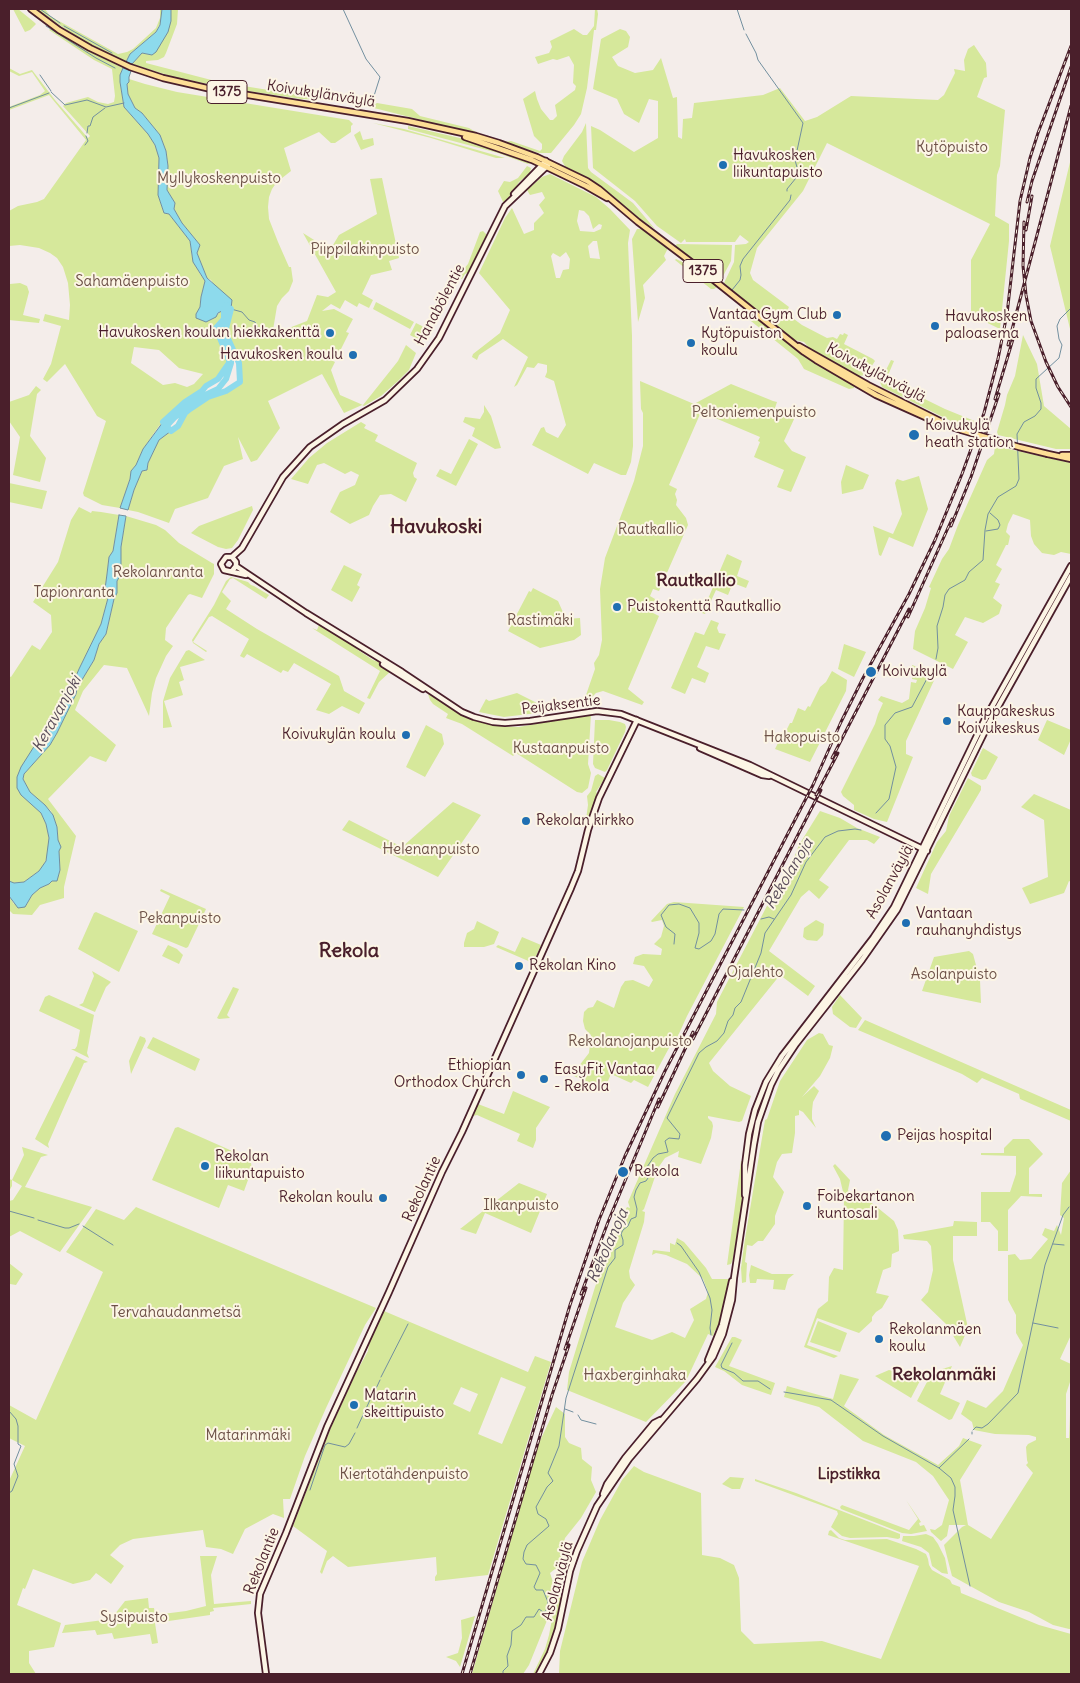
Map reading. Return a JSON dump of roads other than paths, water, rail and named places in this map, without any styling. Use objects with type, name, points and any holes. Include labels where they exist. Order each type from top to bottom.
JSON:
[{"type":"main road","name":"Koivukylänväylä","points":[[31,9],[58,30],[90,48],[120,63],[163,78],[191,85],[395,119],[445,130],[546,164],[587,181],[791,342],[868,385],[950,426],[1019,448],[1048,454],[1071,455]]},
{"type":"main road","name":"Hanabölentie","points":[[236,564],[242,548],[273,492],[295,462],[321,438],[385,400],[407,380],[432,351],[499,215],[515,192],[546,164]]},
{"type":"main road","name":"Koivukylänväylä","points":[[1056,455],[1071,459]]},
{"type":"main road","name":"Hanabölentie","points":[[232,557],[242,548]]},
{"type":"main road","points":[[232,557],[236,564],[232,571],[224,570],[221,564],[224,558],[232,557]]},
{"type":"main road","name":"Peijaksentie","points":[[236,564],[247,575],[375,656],[408,680],[481,720],[516,722],[597,711],[616,712],[750,766],[925,850]]},
{"type":"main road","name":"Asolanväylä","points":[[925,850],[984,721],[1071,566]]},
{"type":"main road","name":"Peijaksentie","points":[[232,571],[247,575]]},
{"type":"main road","name":"Asolanväylä","points":[[539,1674],[555,1638],[576,1551],[603,1495],[629,1459],[694,1384],[717,1349],[727,1323],[745,1206],[745,1165],[749,1134],[755,1110],[766,1082],[782,1056],[873,938],[899,899],[989,723],[1071,576]]},
{"type":"main road","name":"Rekolantie","points":[[266,1674],[258,1613],[260,1594],[286,1533],[326,1427],[386,1299],[433,1191],[462,1132],[571,888],[580,866],[588,830],[599,798],[637,720]]},
{"type":"water","points":[[162,9],[171,9],[171,21],[168,32],[156,52],[152,55],[142,53],[132,64],[126,62],[130,54],[156,32],[160,25]]},
{"type":"water","points":[[123,68],[131,71],[127,84],[128,94],[135,108],[142,113],[160,135],[166,151],[168,166],[167,190],[175,203],[174,209],[182,223],[200,245],[197,253],[207,278],[232,300],[231,309],[227,312],[224,310],[218,313],[216,317],[206,322],[196,318],[205,281],[193,262],[190,241],[169,214],[164,213],[158,195],[159,158],[155,145],[148,134],[124,107],[120,82]]},
{"type":"water","points":[[163,422],[171,431],[159,440],[148,463],[147,470],[142,471],[128,510],[120,508],[131,471],[136,465],[143,449]]},
{"type":"water","points":[[119,515],[126,516],[121,547],[121,574],[117,581],[117,593],[106,634],[99,644],[94,660],[77,688],[76,694],[57,733],[50,745],[24,774],[23,779],[30,792],[53,815],[61,847],[59,851],[60,870],[57,881],[52,881],[40,888],[32,895],[25,907],[18,908],[9,896],[9,881],[14,883],[24,882],[39,871],[46,861],[49,838],[41,813],[21,795],[17,788],[17,777],[35,745],[47,732],[64,704],[101,624],[108,598],[105,589],[109,557],[113,551]]},
{"type":"waterway","points":[[40,9],[60,23]]},
{"type":"waterway","points":[[343,9],[366,59],[380,77],[373,99]]},
{"type":"waterway","points":[[737,9],[744,30]]},
{"type":"waterway","points":[[46,26],[115,68]]},
{"type":"waterway","points":[[64,26],[112,53]]},
{"type":"waterway","points":[[746,34],[758,60],[803,123],[795,160],[798,171],[796,178],[787,191]]},
{"type":"waterway","points":[[40,75],[51,91]]},
{"type":"waterway","points":[[51,92],[65,105],[87,100],[106,107],[124,103]]},
{"type":"waterway","points":[[9,108],[49,93]]},
{"type":"waterway","points":[[328,99],[373,105]]},
{"type":"waterway","points":[[87,133],[88,126],[90,126],[93,117],[105,108]]},
{"type":"waterway","points":[[85,145],[88,141],[86,136]]},
{"type":"waterway","points":[[732,290],[740,280],[740,266],[743,259],[790,200],[791,195]]},
{"type":"waterway","name":"Keravanjoki","points":[[161,432],[174,418],[199,398],[218,389],[226,379],[231,357],[220,329],[226,320],[227,305]]},
{"type":"waterway","name":"Rekolanoja","points":[[936,659],[938,648],[937,626],[945,595],[949,589],[965,580],[969,572],[983,560],[988,514],[998,497],[1016,486],[1019,479],[1017,434],[1024,422],[1035,416],[1041,409],[1036,379],[1059,358],[1062,345],[1057,326],[1060,319],[1071,308]]},
{"type":"waterway","points":[[224,309],[227,312],[231,309],[225,332],[239,363],[240,382],[226,391],[208,397],[190,409],[185,413],[178,426],[171,431],[163,422],[185,402],[218,379],[229,363],[216,328],[224,319],[224,309]]},
{"type":"waterway","points":[[231,309],[242,312],[249,320],[255,322],[262,337]]},
{"type":"waterway","name":"Rekolanoja","points":[[986,531],[998,529],[1000,525],[998,520],[990,513]]},
{"type":"waterway","name":"Rekolanoja","points":[[876,813],[889,799],[896,767],[890,746],[885,739],[885,725],[895,713],[912,707],[930,673]]},
{"type":"waterway","name":"Rekolanoja","points":[[503,1674],[503,1671],[508,1666],[507,1656],[511,1645],[512,1631],[521,1625],[526,1617],[534,1617],[539,1609],[543,1612],[546,1611],[548,1602],[543,1590],[536,1590],[534,1587],[540,1573],[536,1565],[526,1564],[523,1559],[524,1552],[527,1545],[549,1526],[546,1519],[538,1514],[536,1507],[547,1487],[553,1481],[548,1473],[559,1446],[566,1398],[608,1267],[615,1258],[615,1250],[623,1245],[621,1234],[623,1230],[628,1226],[631,1219],[636,1217],[637,1209],[634,1197],[636,1190],[640,1183],[648,1178],[645,1170],[653,1158],[658,1154],[668,1152],[665,1141],[669,1138],[679,1139],[680,1134],[667,1118],[699,1053],[717,1041],[724,1033],[735,1008],[741,1002],[761,953],[765,933],[791,895],[806,862],[825,837],[838,831],[861,830]]},
{"type":"waterway","points":[[674,944],[675,934],[666,927],[661,915],[669,905],[679,904],[690,908],[699,923],[699,933],[695,948],[699,949],[711,941],[715,934],[719,914],[723,909],[744,910]]},
{"type":"waterway","points":[[761,919],[769,917],[774,919]]},
{"type":"waterway","points":[[973,1430],[976,1427],[982,1428],[988,1424],[1018,1393],[1045,1265],[1063,1215],[1069,1207]]},
{"type":"waterway","points":[[9,1211],[34,1218]]},
{"type":"waterway","points":[[38,1220],[65,1228],[79,1224]]},
{"type":"waterway","points":[[83,1226],[113,1245]]},
{"type":"waterway","points":[[677,1243],[699,1272],[710,1298],[712,1310],[711,1335]]},
{"type":"waterway","points":[[1053,1244],[1064,1245]]},
{"type":"waterway","points":[[1033,1323],[1058,1328]]},
{"type":"waterway","points":[[381,1377],[408,1324]]},
{"type":"waterway","points":[[732,1343],[721,1365],[722,1368],[734,1373],[743,1381],[758,1381],[770,1389]]},
{"type":"waterway","points":[[373,1395],[380,1380]]},
{"type":"waterway","points":[[784,1392],[831,1400],[883,1436],[939,1468],[969,1439]]},
{"type":"waterway","points":[[357,1428],[370,1400]]},
{"type":"waterway","points":[[565,1409],[573,1412]]},
{"type":"waterway","points":[[9,1411],[16,1419],[18,1444],[21,1446],[14,1464],[18,1476],[12,1491],[9,1493]]},
{"type":"waterway","points":[[578,1415],[581,1420],[596,1424]]},
{"type":"waterway","points":[[310,1490],[325,1445],[328,1443],[345,1447],[349,1444],[355,1433]]},
{"type":"waterway","points":[[939,1468],[951,1478],[955,1487],[953,1510],[970,1586]]},
{"type":"railway","points":[[462,1674],[570,1305],[599,1220],[625,1156],[665,1071],[813,785],[863,678],[909,594],[935,540],[962,474],[984,413],[998,359],[1007,314],[1020,201],[1030,158],[1071,46]]},
{"type":"railway","points":[[1027,202],[1032,181],[1071,67]]},
{"type":"railway","points":[[1008,345],[1071,106]]},
{"type":"railway","points":[[1026,230],[1032,196]]},
{"type":"railway","points":[[1024,222],[1023,266],[1031,321],[1046,362],[1058,387],[1071,407]]},
{"type":"railway","points":[[995,399],[1013,339]]},
{"type":"railway","points":[[951,526],[971,477],[999,394]]},
{"type":"railway","points":[[908,617],[952,519]]},
{"type":"railway","points":[[832,758],[909,609]]},
{"type":"railway","points":[[816,795],[838,753]]},
{"type":"railway","points":[[693,1039],[821,790]]},
{"type":"railway","points":[[658,1107],[693,1032]]},
{"type":"railway","points":[[581,1294],[608,1222],[659,1099]]},
{"type":"railway","points":[[565,1349],[586,1288]]},
{"type":"railway","points":[[470,1674],[552,1395],[569,1345]]},
{"type":"place","name":"Havukosken liikuntapuisto","points":[[723,165]]},
{"type":"place","name":"Vantaa Gym Club","points":[[837,315]]},
{"type":"place","name":"Havukosken paloasema","points":[[935,326]]},
{"type":"place","name":"Havukosken koulun hiekkakenttä","points":[[330,333]]},
{"type":"place","name":"Kytöpuiston koulu","points":[[691,343]]},
{"type":"place","name":"Havukosken koulu","points":[[353,355]]},
{"type":"place","name":"Koivukylä heath station","points":[[914,435]]},
{"type":"place","name":"Puistokenttä Rautkallio","points":[[617,607]]},
{"type":"place","name":"Koivukylä","points":[[871,672]]},
{"type":"place","name":"Kauppakeskus Koivukeskus","points":[[947,721]]},
{"type":"place","name":"Koivukylän koulu","points":[[406,735]]},
{"type":"place","name":"Rekolan kirkko","points":[[526,821]]},
{"type":"place","name":"Vantaan rauhanyhdistys","points":[[906,923]]},
{"type":"place","name":"Rekolan Kino","points":[[519,966]]},
{"type":"place","name":"Ethiopian Orthodox Church","points":[[521,1075]]},
{"type":"place","name":"EasyFit Vantaa - Rekola","points":[[544,1079]]},
{"type":"place","name":"Peijas hospital","points":[[886,1136]]},
{"type":"place","name":"Rekolan liikuntapuisto","points":[[205,1166]]},
{"type":"place","name":"Rekola","points":[[623,1172]]},
{"type":"place","name":"Rekolan koulu","points":[[383,1198]]},
{"type":"place","name":"Foibekartanon kuntosali","points":[[807,1206]]},
{"type":"place","name":"Rekolanmäen koulu","points":[[879,1339]]},
{"type":"place","name":"Matarin skeittipuisto","points":[[354,1405]]},
{"type":"district","name":"Havukoski","points":[[436,527]]},
{"type":"district","name":"Rautkallio","points":[[696,581]]},
{"type":"district","name":"Rekola","points":[[349,951]]},
{"type":"district","name":"Rekolanmäki","points":[[944,1375]]},
{"type":"district","name":"Lipstikka","points":[[849,1474]]},
{"type":"park label","name":"Kytöpuisto","points":[[952,148]]},
{"type":"park label","name":"Myllykoskenpuisto","points":[[219,179]]},
{"type":"park label","name":"Piippilakinpuisto","points":[[365,250]]},
{"type":"park label","name":"Sahamäenpuisto","points":[[132,282]]},
{"type":"park label","name":"Peltoniemenpuisto","points":[[754,413]]},
{"type":"park label","name":"Rekolanranta","points":[[158,573]]},
{"type":"park label","name":"Tapionranta","points":[[74,593]]},
{"type":"park label","name":"Rastimäki","points":[[540,621]]},
{"type":"park label","name":"Hakopuisto","points":[[802,738]]},
{"type":"park label","name":"Kustaanpuisto","points":[[561,749]]},
{"type":"park label","name":"Helenanpuisto","points":[[431,850]]},
{"type":"park label","name":"Pekanpuisto","points":[[180,919]]},
{"type":"park label","name":"Ojalehto","points":[[755,973]]},
{"type":"park label","name":"Asolanpuisto","points":[[954,975]]},
{"type":"park label","name":"Rekolanojanpuisto","points":[[630,1042]]},
{"type":"park label","name":"Ilkanpuisto","points":[[521,1206]]},
{"type":"park label","name":"Tervahaudanmetsä","points":[[176,1313]]},
{"type":"park label","name":"Haxberginhaka","points":[[635,1376]]},
{"type":"park label","name":"Matarinmäki","points":[[248,1436]]},
{"type":"park label","name":"Kiertotähdenpuisto","points":[[404,1475]]},
{"type":"park label","name":"Sysipuisto","points":[[134,1618]]}]
